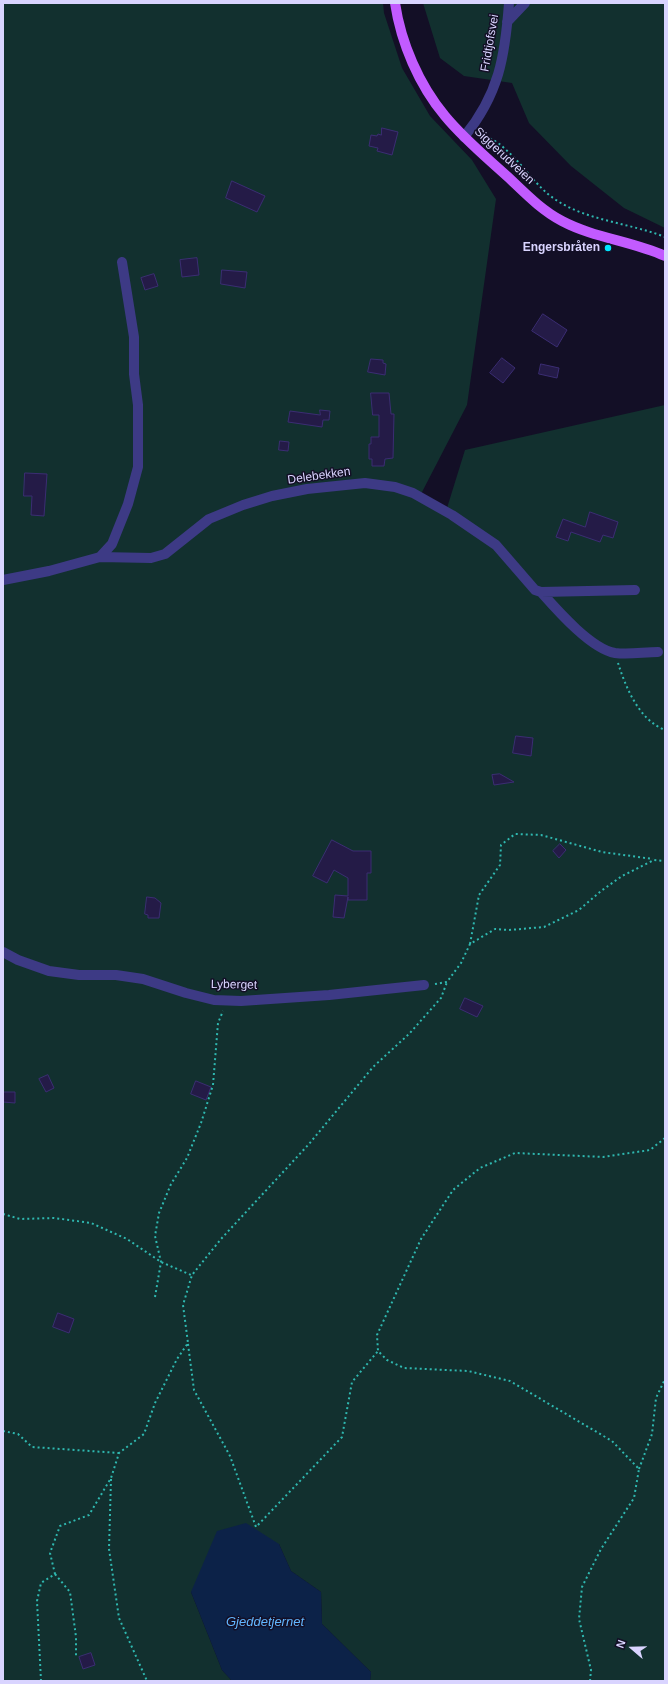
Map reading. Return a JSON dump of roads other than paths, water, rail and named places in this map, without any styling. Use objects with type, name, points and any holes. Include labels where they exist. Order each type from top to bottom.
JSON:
[{"type":"main road","name":"Siggerudveien","points":[[395,3],[402,31],[421,78],[443,114],[468,133],[524,193],[555,218],[579,228],[648,249],[665,256]]},
{"type":"street","name":"Fridtjofsvei","points":[[468,133],[484,111],[494,87],[504,51],[509,3]]},
{"type":"street","points":[[507,22],[525,3]]},
{"type":"street","points":[[100,557],[112,544],[128,504],[138,467],[138,405],[134,374],[134,337],[122,262]]},
{"type":"street","name":"Delebekken","points":[[3,580],[49,571],[100,557],[150,558],[158,556],[165,554],[209,519],[243,505],[272,496],[307,489],[365,482],[403,489],[421,497],[452,515],[496,545],[535,590],[541,592],[593,642],[606,650],[614,653],[658,652]]},
{"type":"street","points":[[541,592],[636,590]]},
{"type":"street","name":"Lyberget","points":[[3,952],[18,960],[49,971],[79,975],[116,975],[143,979],[200,997],[227,1001],[368,992],[424,986]]},
{"type":"water","name":"Gjeddetjernet","points":[[246,1523],[279,1544],[291,1571],[321,1592],[322,1624],[371,1672],[370,1681],[232,1681],[222,1670],[191,1592],[217,1531]]},
{"type":"place","name":"Engersbråten","points":[[608,248]]}]
